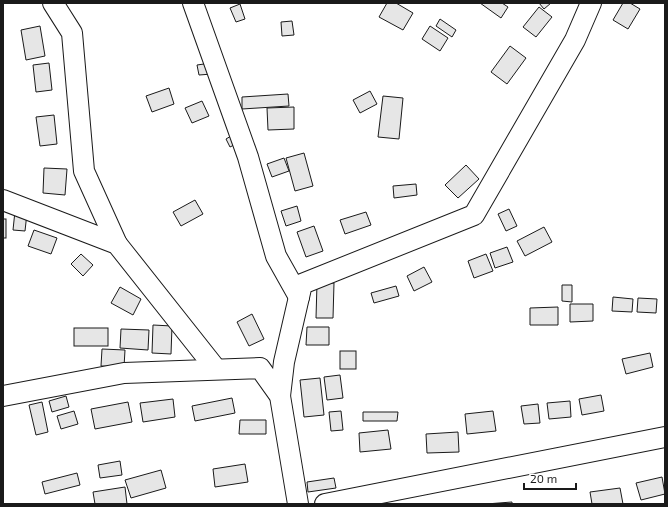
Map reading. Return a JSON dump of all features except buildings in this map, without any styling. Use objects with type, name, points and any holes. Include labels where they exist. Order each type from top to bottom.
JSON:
[{"type":"street","points":[[53,3],[72,33],[84,171],[118,244],[216,370]]},
{"type":"street","points":[[193,3],[248,157],[276,256],[299,297]]},
{"type":"street","points":[[298,504],[280,396],[284,362],[302,284],[474,215],[574,40],[590,3]]},
{"type":"street","points":[[3,200],[118,244]]},
{"type":"street","points":[[3,396],[124,373],[260,368],[280,396]]},
{"type":"street","points":[[325,504],[665,437]]}]
